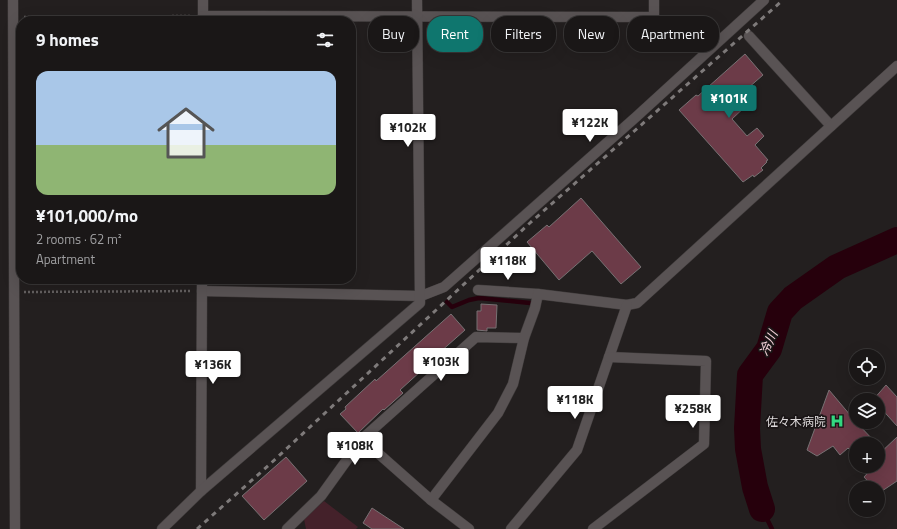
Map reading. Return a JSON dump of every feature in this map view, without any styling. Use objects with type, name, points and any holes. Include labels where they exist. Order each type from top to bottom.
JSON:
[{"type":"street","points":[[13,0],[15,529]]},
{"type":"street","points":[[203,0],[203,16]]},
{"type":"street","points":[[417,0],[417,16]]},
{"type":"street","points":[[419,17],[654,17],[654,0]]},
{"type":"street","points":[[202,291],[421,296],[444,287],[636,117],[764,0]]},
{"type":"street","points":[[356,17],[368,17]]},
{"type":"street","points":[[749,36],[831,126]]},
{"type":"street","points":[[162,529],[201,491],[420,303],[418,52]]},
{"type":"street","points":[[478,290],[538,294],[627,305],[638,303],[897,66]]},
{"type":"street","points":[[201,491],[202,284]]},
{"type":"street","points":[[431,500],[498,412],[513,384],[524,338],[535,308],[538,294]]},
{"type":"street","points":[[511,529],[577,450],[627,305]]},
{"type":"street","points":[[293,527],[321,496],[362,438],[476,337],[524,338]]},
{"type":"street","points":[[593,529],[704,444],[706,361],[609,356]]},
{"type":"street","points":[[362,438],[431,500],[469,529]]},
{"type":"path","points":[[15,292],[202,291]]},
{"type":"shaded area","points":[[324,501],[358,527],[356,529],[306,529],[304,519]]},
{"type":"building","points":[[745,54],[763,75],[740,95],[748,104],[732,119],[747,136],[757,128],[764,136],[755,145],[768,160],[761,168],[763,170],[754,177],[753,175],[743,182],[679,110],[696,95],[698,96]]},
{"type":"building","points":[[581,198],[641,267],[621,284],[592,251],[559,280],[527,242],[547,225],[549,227]]},
{"type":"building","points":[[481,304],[497,305],[496,328],[487,328],[487,331],[477,330],[477,311],[481,311]]},
{"type":"building","points":[[451,314],[465,330],[439,353],[436,350],[416,367],[421,371],[400,390],[403,393],[384,410],[383,409],[358,433],[340,414],[346,409],[345,407],[375,379],[376,381]]},
{"type":"building","points":[[886,385],[897,397],[897,426],[885,413],[885,393],[879,393]]},
{"type":"building","name":"佐々木病院","points":[[829,390],[849,414],[849,429],[863,429],[870,437],[849,437],[849,449],[848,448],[840,455],[833,446],[817,456],[807,450]]},
{"type":"building","points":[[897,437],[897,481],[885,489],[885,481],[868,481],[864,477],[868,473],[885,473],[885,448]]},
{"type":"building","points":[[286,457],[307,481],[264,520],[242,496]]},
{"type":"building","points":[[372,508],[404,529],[372,529],[363,523]]},
{"type":"waterway","name":"冷川","points":[[762,509],[755,487],[748,449],[747,428],[750,375],[769,349],[780,312],[793,298],[837,267],[897,240]]},
{"type":"waterway","points":[[447,302],[452,307],[469,300],[479,298],[530,303]]},
{"type":"waterway","points":[[762,509],[772,529]]},
{"type":"railway","points":[[197,529],[269,465],[531,222],[783,0]]},
{"type":"place","name":"佐々木病院","points":[[837,421]]}]
